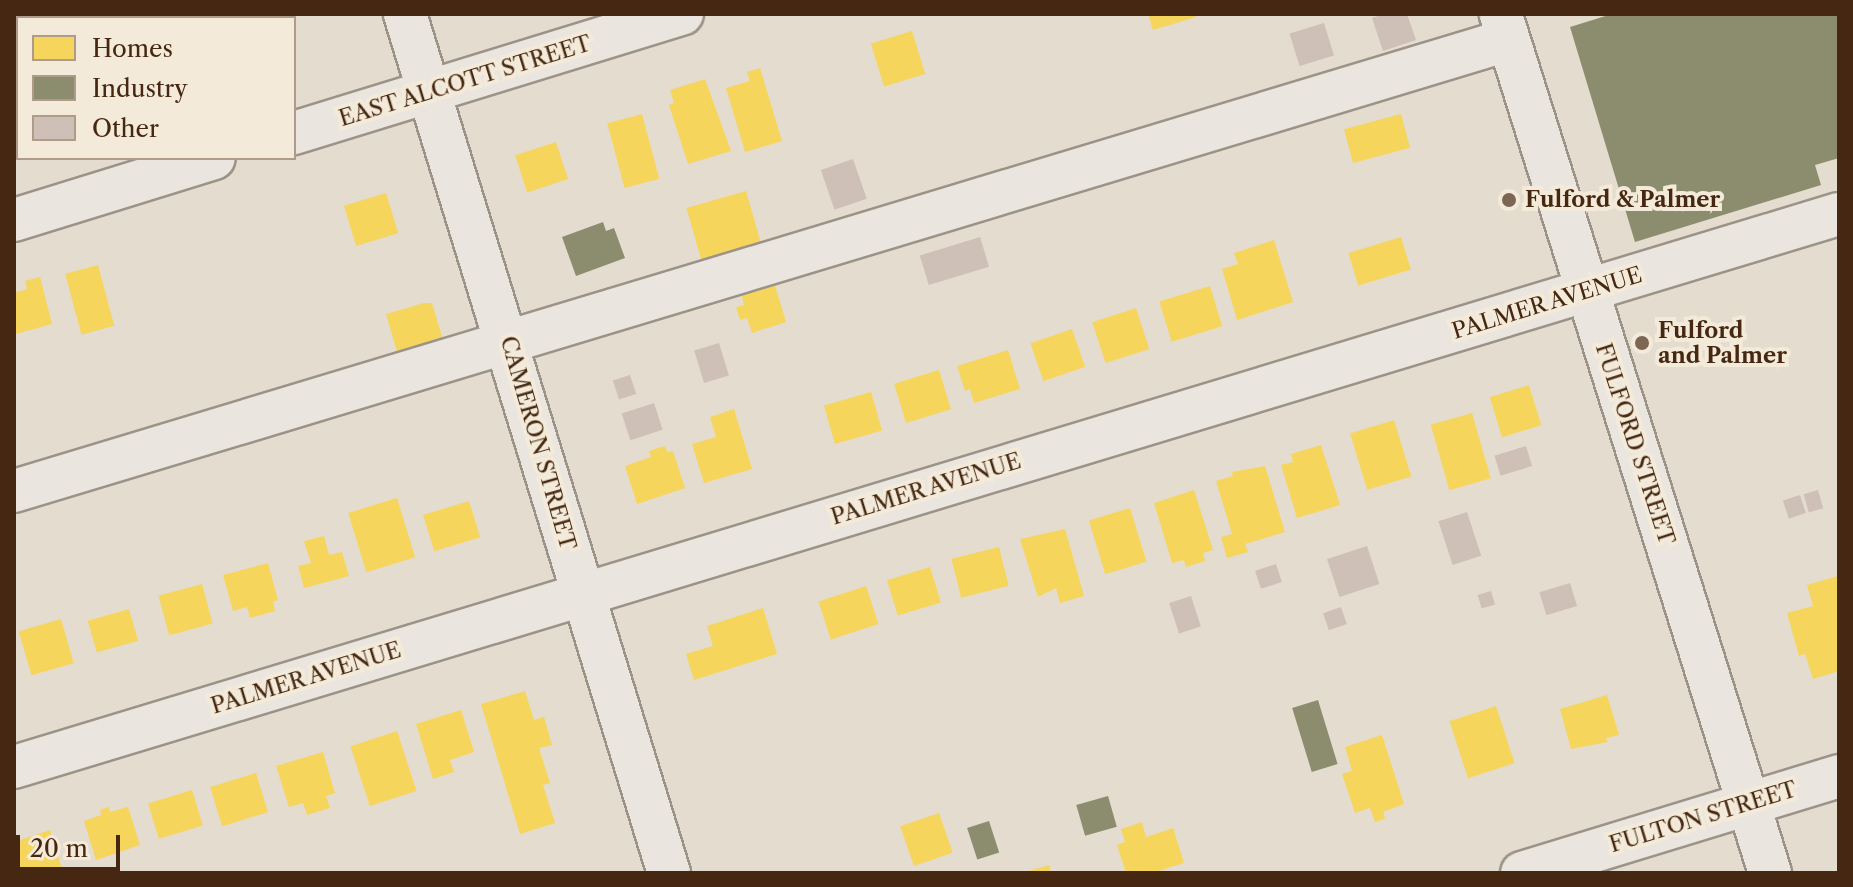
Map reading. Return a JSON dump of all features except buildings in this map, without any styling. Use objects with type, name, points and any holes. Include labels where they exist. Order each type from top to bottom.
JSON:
[{"type":"street","name":"CAMERON STREET","points":[[405,14],[509,342],[582,593],[669,873]]},
{"type":"street","name":"EAST ALCOTT STREET","points":[[296,132],[682,14]]},
{"type":"street","name":"FULFORD STREET","points":[[1504,27],[1770,873]]},
{"type":"street","points":[[14,491],[509,342],[1504,27]]},
{"type":"street","points":[[14,220],[208,160]]},
{"type":"street","name":"PALMER AVENUE","points":[[14,767],[1839,214]]},
{"type":"street","name":"FULTON STREET","points":[[1522,873],[1839,776]]},
{"type":"place","name":"Fulford & Palmer","points":[[1509,200]]},
{"type":"place","name":"Fulford and Palmer","points":[[1642,343]]}]
